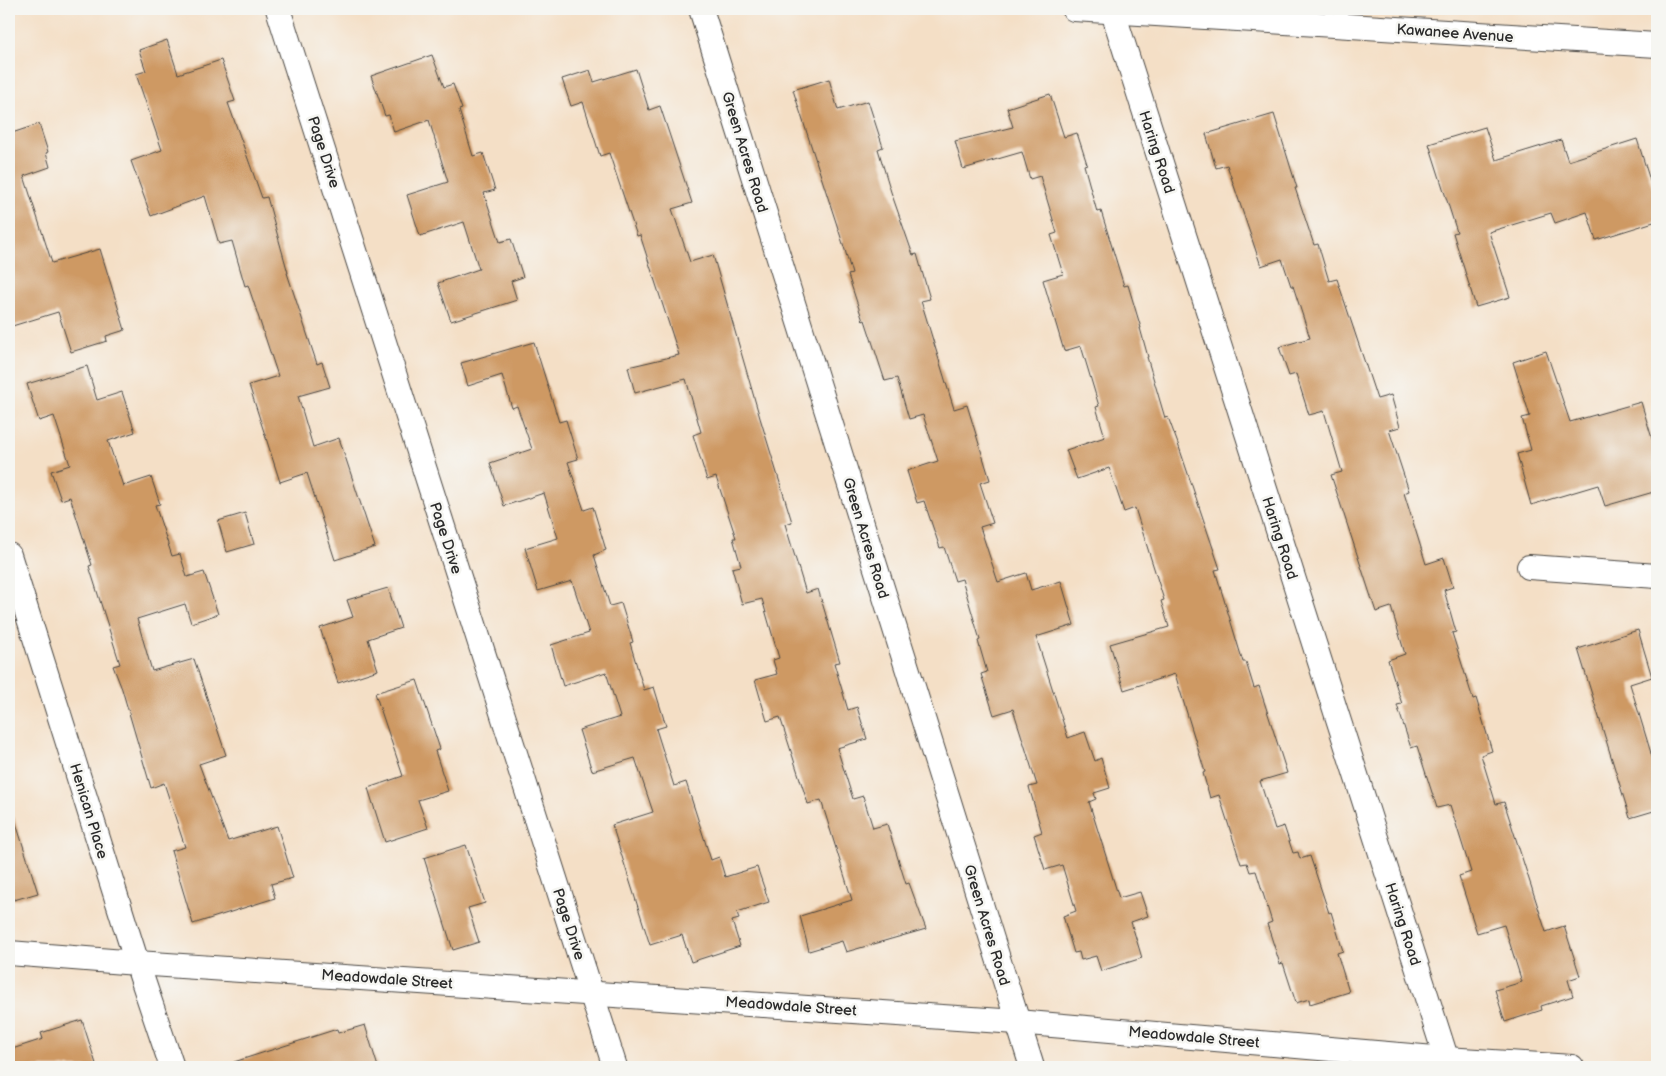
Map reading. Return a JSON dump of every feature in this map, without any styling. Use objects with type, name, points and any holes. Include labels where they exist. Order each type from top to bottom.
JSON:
[{"type":"street","name":"Page Drive","points":[[278,9],[615,1067]]},
{"type":"street","name":"Green Acres Road","points":[[701,9],[1032,1067]]},
{"type":"street","name":"Kawanee Avenue","points":[[1074,9],[1657,45]]},
{"type":"street","name":"Haring Road","points":[[1112,10],[1447,1063]]},
{"type":"street","name":"Henican Place","points":[[9,555],[137,963],[172,1067]]},
{"type":"street","points":[[1529,567],[1657,576]]},
{"type":"street","name":"Meadowdale Street","points":[[9,953],[1018,1022],[1447,1063],[1572,1067]]},
{"type":"building","points":[[167,40],[178,74],[221,60],[235,101],[228,103],[262,198],[267,197],[287,273],[317,364],[322,362],[330,387],[298,396],[313,447],[339,438],[375,547],[335,560],[307,473],[280,482],[249,385],[278,376],[248,285],[245,286],[232,241],[219,244],[205,196],[151,216],[131,161],[162,150],[136,74],[146,71],[139,50]]},
{"type":"building","points":[[432,55],[444,87],[453,84],[462,109],[459,110],[473,156],[483,153],[495,190],[484,193],[500,242],[511,239],[523,277],[511,281],[517,300],[451,321],[438,283],[479,269],[464,222],[420,236],[407,195],[448,182],[429,120],[394,132],[389,115],[385,116],[371,76]]},
{"type":"building","points":[[636,69],[649,110],[660,106],[692,203],[672,209],[690,262],[713,255],[792,522],[785,524],[806,593],[818,589],[840,662],[834,663],[848,710],[857,707],[867,739],[837,748],[853,799],[863,796],[873,828],[887,824],[906,884],[909,883],[926,929],[846,952],[842,941],[809,951],[800,916],[852,900],[821,800],[808,804],[780,717],[767,721],[755,680],[777,674],[773,660],[779,658],[762,599],[742,604],[732,568],[741,566],[733,538],[736,538],[716,477],[707,480],[693,435],[701,432],[686,379],[635,393],[628,367],[679,355],[640,235],[637,236],[609,153],[600,156],[583,102],[571,106],[562,79],[590,70],[594,82]]},
{"type":"building","points":[[829,79],[838,110],[868,101],[883,147],[878,149],[891,192],[913,255],[917,254],[930,299],[921,301],[954,409],[967,405],[990,480],[980,483],[993,523],[980,527],[998,582],[1026,573],[1031,590],[1061,581],[1074,625],[1036,637],[1068,738],[1085,732],[1095,761],[1101,758],[1110,788],[1094,793],[1096,799],[1089,802],[1119,898],[1140,892],[1148,916],[1131,922],[1142,958],[1101,971],[1096,956],[1081,960],[1079,952],[1074,953],[1063,916],[1076,911],[1062,865],[1045,870],[1034,835],[1042,832],[1029,787],[1037,785],[1013,709],[994,715],[981,674],[987,672],[978,641],[980,640],[962,579],[955,581],[944,547],[940,548],[924,501],[917,503],[907,471],[938,461],[923,415],[909,419],[897,378],[885,381],[848,275],[852,274],[845,250],[793,90]]},
{"type":"building","points":[[1050,94],[1064,137],[1077,133],[1087,164],[1084,165],[1097,212],[1101,211],[1124,286],[1128,285],[1165,418],[1168,417],[1178,444],[1220,569],[1215,570],[1243,662],[1246,662],[1254,688],[1259,686],[1287,773],[1260,781],[1275,829],[1284,826],[1293,853],[1298,852],[1300,859],[1310,856],[1343,951],[1337,953],[1349,992],[1310,1004],[1309,999],[1296,1003],[1283,963],[1280,964],[1267,924],[1272,922],[1256,871],[1250,872],[1247,863],[1241,864],[1219,795],[1210,798],[1203,773],[1205,772],[1175,674],[1124,690],[1110,644],[1169,627],[1161,601],[1164,600],[1135,508],[1124,512],[1109,468],[1077,479],[1066,450],[1105,437],[1096,407],[1099,406],[1081,346],[1064,351],[1043,280],[1063,274],[1051,235],[1057,233],[1040,176],[1030,179],[1022,152],[963,169],[955,141],[1013,127],[1007,108]]},
{"type":"building","points":[[1274,114],[1297,188],[1295,188],[1314,245],[1318,244],[1329,281],[1337,279],[1377,399],[1391,395],[1400,427],[1389,430],[1409,491],[1404,493],[1426,564],[1444,558],[1453,587],[1444,590],[1456,632],[1452,633],[1473,699],[1476,698],[1492,751],[1481,755],[1496,804],[1504,802],[1546,932],[1564,926],[1580,976],[1568,980],[1573,996],[1541,1006],[1542,1010],[1505,1022],[1495,990],[1522,982],[1504,925],[1477,933],[1459,876],[1471,872],[1450,805],[1437,808],[1417,746],[1411,748],[1397,705],[1402,704],[1388,660],[1405,654],[1391,607],[1376,612],[1331,475],[1342,472],[1324,411],[1309,415],[1296,374],[1289,376],[1279,347],[1310,338],[1293,286],[1291,286],[1282,259],[1261,266],[1227,165],[1216,168],[1206,134]]},
{"type":"building","points":[[39,124],[48,152],[46,153],[50,167],[24,176],[52,263],[100,249],[125,330],[106,336],[107,341],[71,352],[58,312],[9,327],[9,134]]},
{"type":"building","points":[[1485,127],[1496,160],[1561,140],[1568,161],[1637,139],[1657,203],[1657,221],[1596,240],[1587,212],[1555,223],[1551,213],[1489,232],[1510,297],[1476,307],[1453,233],[1457,232],[1429,144]]},
{"type":"building","points":[[534,342],[559,422],[566,420],[578,459],[568,462],[584,510],[593,507],[606,550],[594,555],[610,606],[621,603],[633,642],[630,643],[644,690],[654,687],[666,726],[656,729],[674,786],[686,782],[711,860],[719,857],[725,877],[757,867],[769,902],[737,912],[739,919],[732,921],[740,946],[691,962],[682,935],[650,945],[612,825],[653,812],[635,758],[592,771],[579,730],[620,717],[606,672],[563,686],[551,645],[589,633],[572,581],[538,591],[525,548],[558,538],[544,493],[504,506],[490,463],[532,449],[517,406],[512,408],[502,375],[468,386],[461,363]]},
{"type":"building","points":[[1546,351],[1570,422],[1641,402],[1657,455],[1657,491],[1605,506],[1598,485],[1531,505],[1517,454],[1531,450],[1522,418],[1530,416],[1513,362]]},
{"type":"building","points":[[87,366],[97,400],[122,392],[135,432],[108,441],[123,486],[151,477],[160,504],[155,505],[172,556],[180,554],[187,577],[204,572],[218,614],[191,623],[185,604],[137,619],[152,671],[194,659],[226,755],[199,764],[228,841],[277,826],[293,878],[271,884],[275,898],[193,924],[171,851],[185,847],[164,783],[151,788],[122,689],[113,666],[120,664],[89,566],[92,565],[70,497],[61,500],[51,471],[70,465],[54,416],[39,421],[27,384]]},
{"type":"building","points":[[245,513],[254,544],[227,552],[218,521]]},
{"type":"building","points":[[388,588],[401,628],[368,639],[378,670],[338,683],[320,628],[353,617],[347,600]]},
{"type":"building","points":[[1638,630],[1652,677],[1630,684],[1657,773],[1657,810],[1630,818],[1578,649]]},
{"type":"building","points":[[417,680],[440,749],[435,751],[448,791],[418,800],[428,828],[385,842],[368,788],[403,776],[375,693]]},
{"type":"building","points":[[14,817],[38,893],[14,900],[9,883],[9,818]]},
{"type":"building","points":[[466,845],[485,903],[468,908],[479,942],[453,950],[424,858]]},
{"type":"building","points":[[82,1020],[97,1067],[9,1067],[9,1050],[43,1039],[41,1033]]},
{"type":"building","points":[[365,1025],[378,1067],[235,1067],[234,1062],[337,1029],[338,1033]]}]
